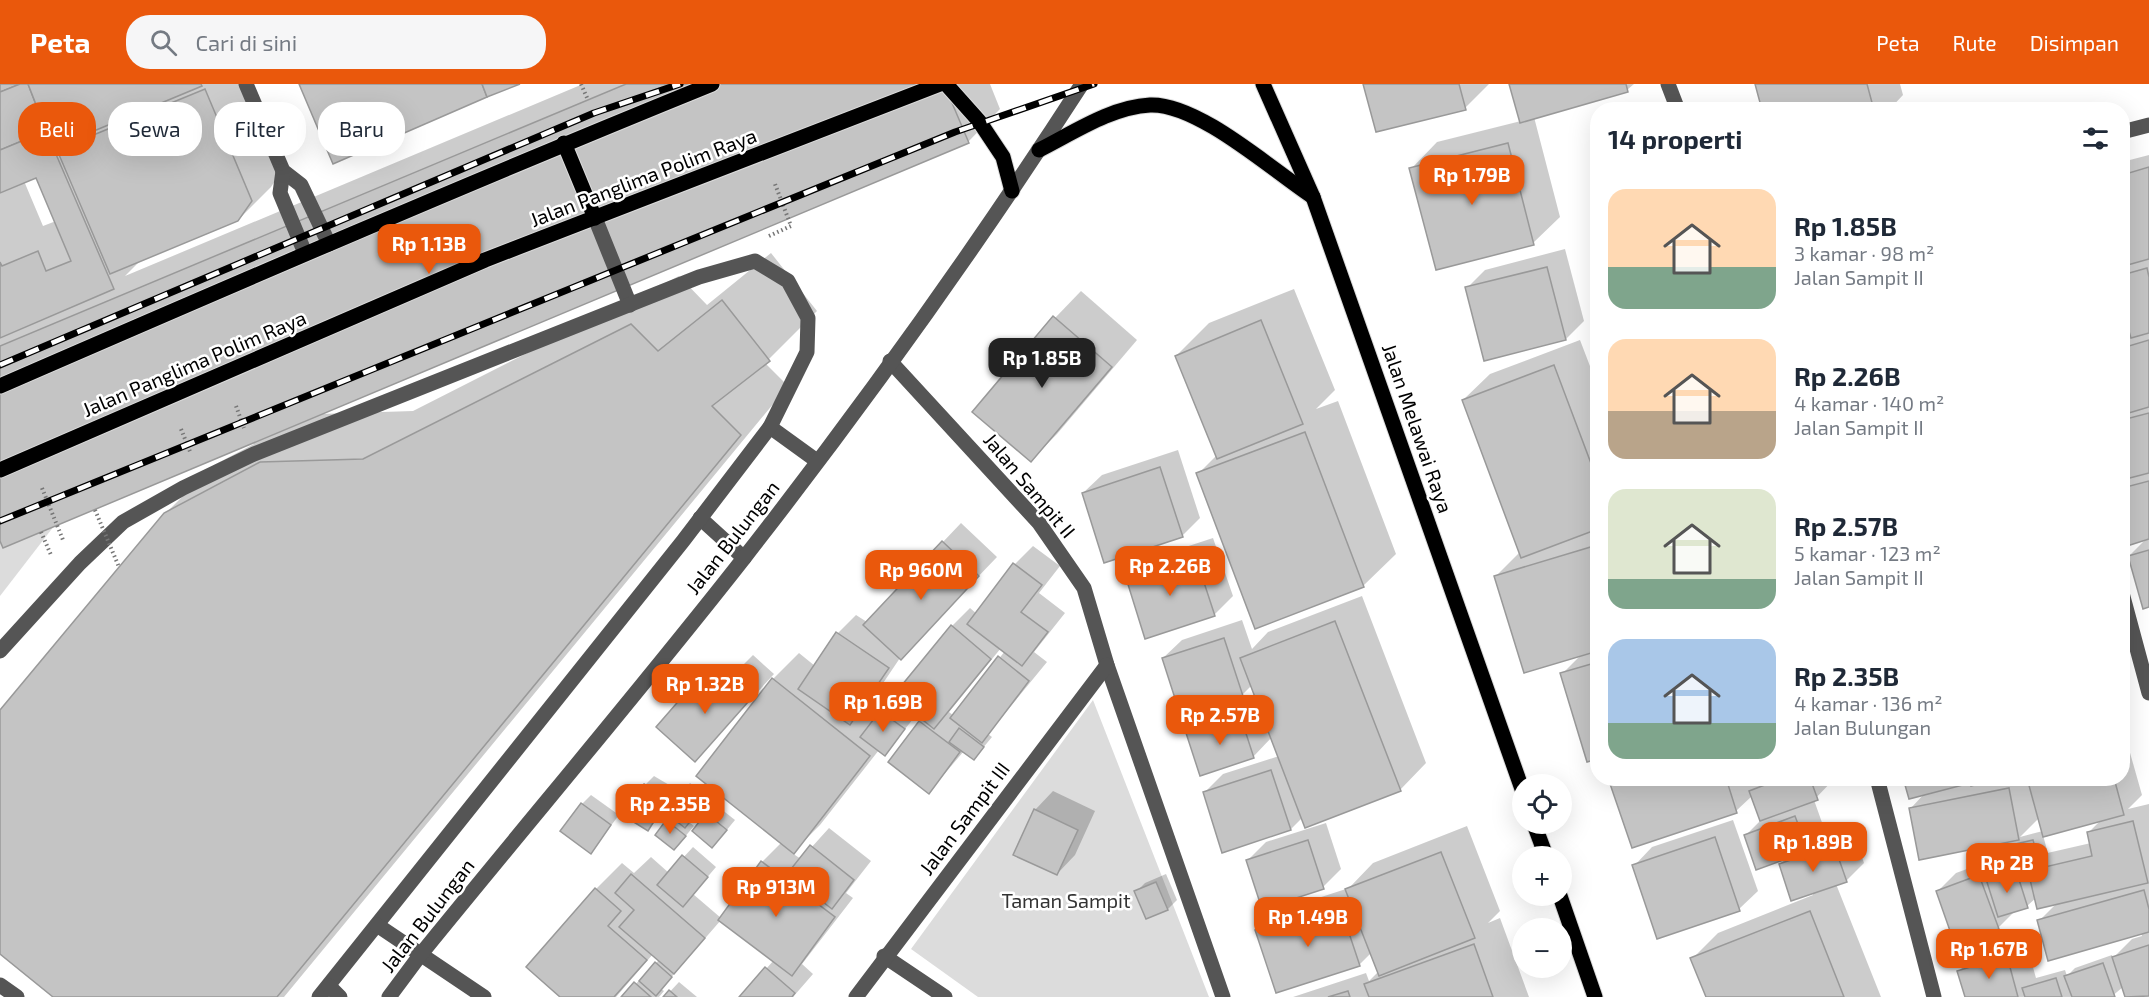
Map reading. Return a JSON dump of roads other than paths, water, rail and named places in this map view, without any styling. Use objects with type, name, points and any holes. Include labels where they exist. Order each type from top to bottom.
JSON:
[{"type":"main road","points":[[0,386],[564,143],[712,84]]},
{"type":"main road","name":"Jalan Panglima Polim Raya","points":[[0,470],[474,265],[940,84]]},
{"type":"main road","points":[[946,84],[979,121],[1003,157],[1012,191]]},
{"type":"main road","name":"Jalan Melawai Raya","points":[[1263,84],[1313,197],[1517,774]]},
{"type":"main road","points":[[1039,150],[1108,115],[1151,105],[1195,115],[1313,197]]},
{"type":"main road","points":[[564,143],[595,218]]},
{"type":"main road","points":[[1563,906],[1595,997]]},
{"type":"street","points":[[246,84],[283,171],[301,185],[328,244]]},
{"type":"street","name":"Jalan Bulungan","points":[[389,997],[421,954],[744,558],[1012,191],[1082,84]]},
{"type":"street","points":[[1668,84],[1675,102]]},
{"type":"street","points":[[2130,130],[2149,125]]},
{"type":"street","points":[[283,171],[280,193],[305,253]]},
{"type":"street","points":[[595,218],[630,305]]},
{"type":"street","points":[[0,651],[80,563],[123,522],[183,488],[254,454],[699,277],[755,261],[788,281],[808,318],[807,352],[770,427],[324,992],[340,997]]},
{"type":"street","name":"Jalan Sampit II","points":[[890,361],[1039,522],[1084,588],[1107,665],[1223,997]]},
{"type":"street","points":[[770,427],[817,461]]},
{"type":"street","points":[[700,518],[744,558]]},
{"type":"street","points":[[2130,623],[2149,693]]},
{"type":"street","name":"Jalan Sampit III","points":[[856,997],[884,956],[1107,665]]},
{"type":"street","points":[[1879,786],[1934,997]]},
{"type":"street","points":[[377,925],[484,997]]},
{"type":"street","points":[[884,956],[945,997]]},
{"type":"street","points":[[0,986],[17,997]]},
{"type":"railway","points":[[0,365],[594,113],[680,84]]},
{"type":"railway","points":[[0,521],[955,132],[1094,84]]},
{"type":"park label","name":"Taman Sampit","points":[[1066,900]]}]
